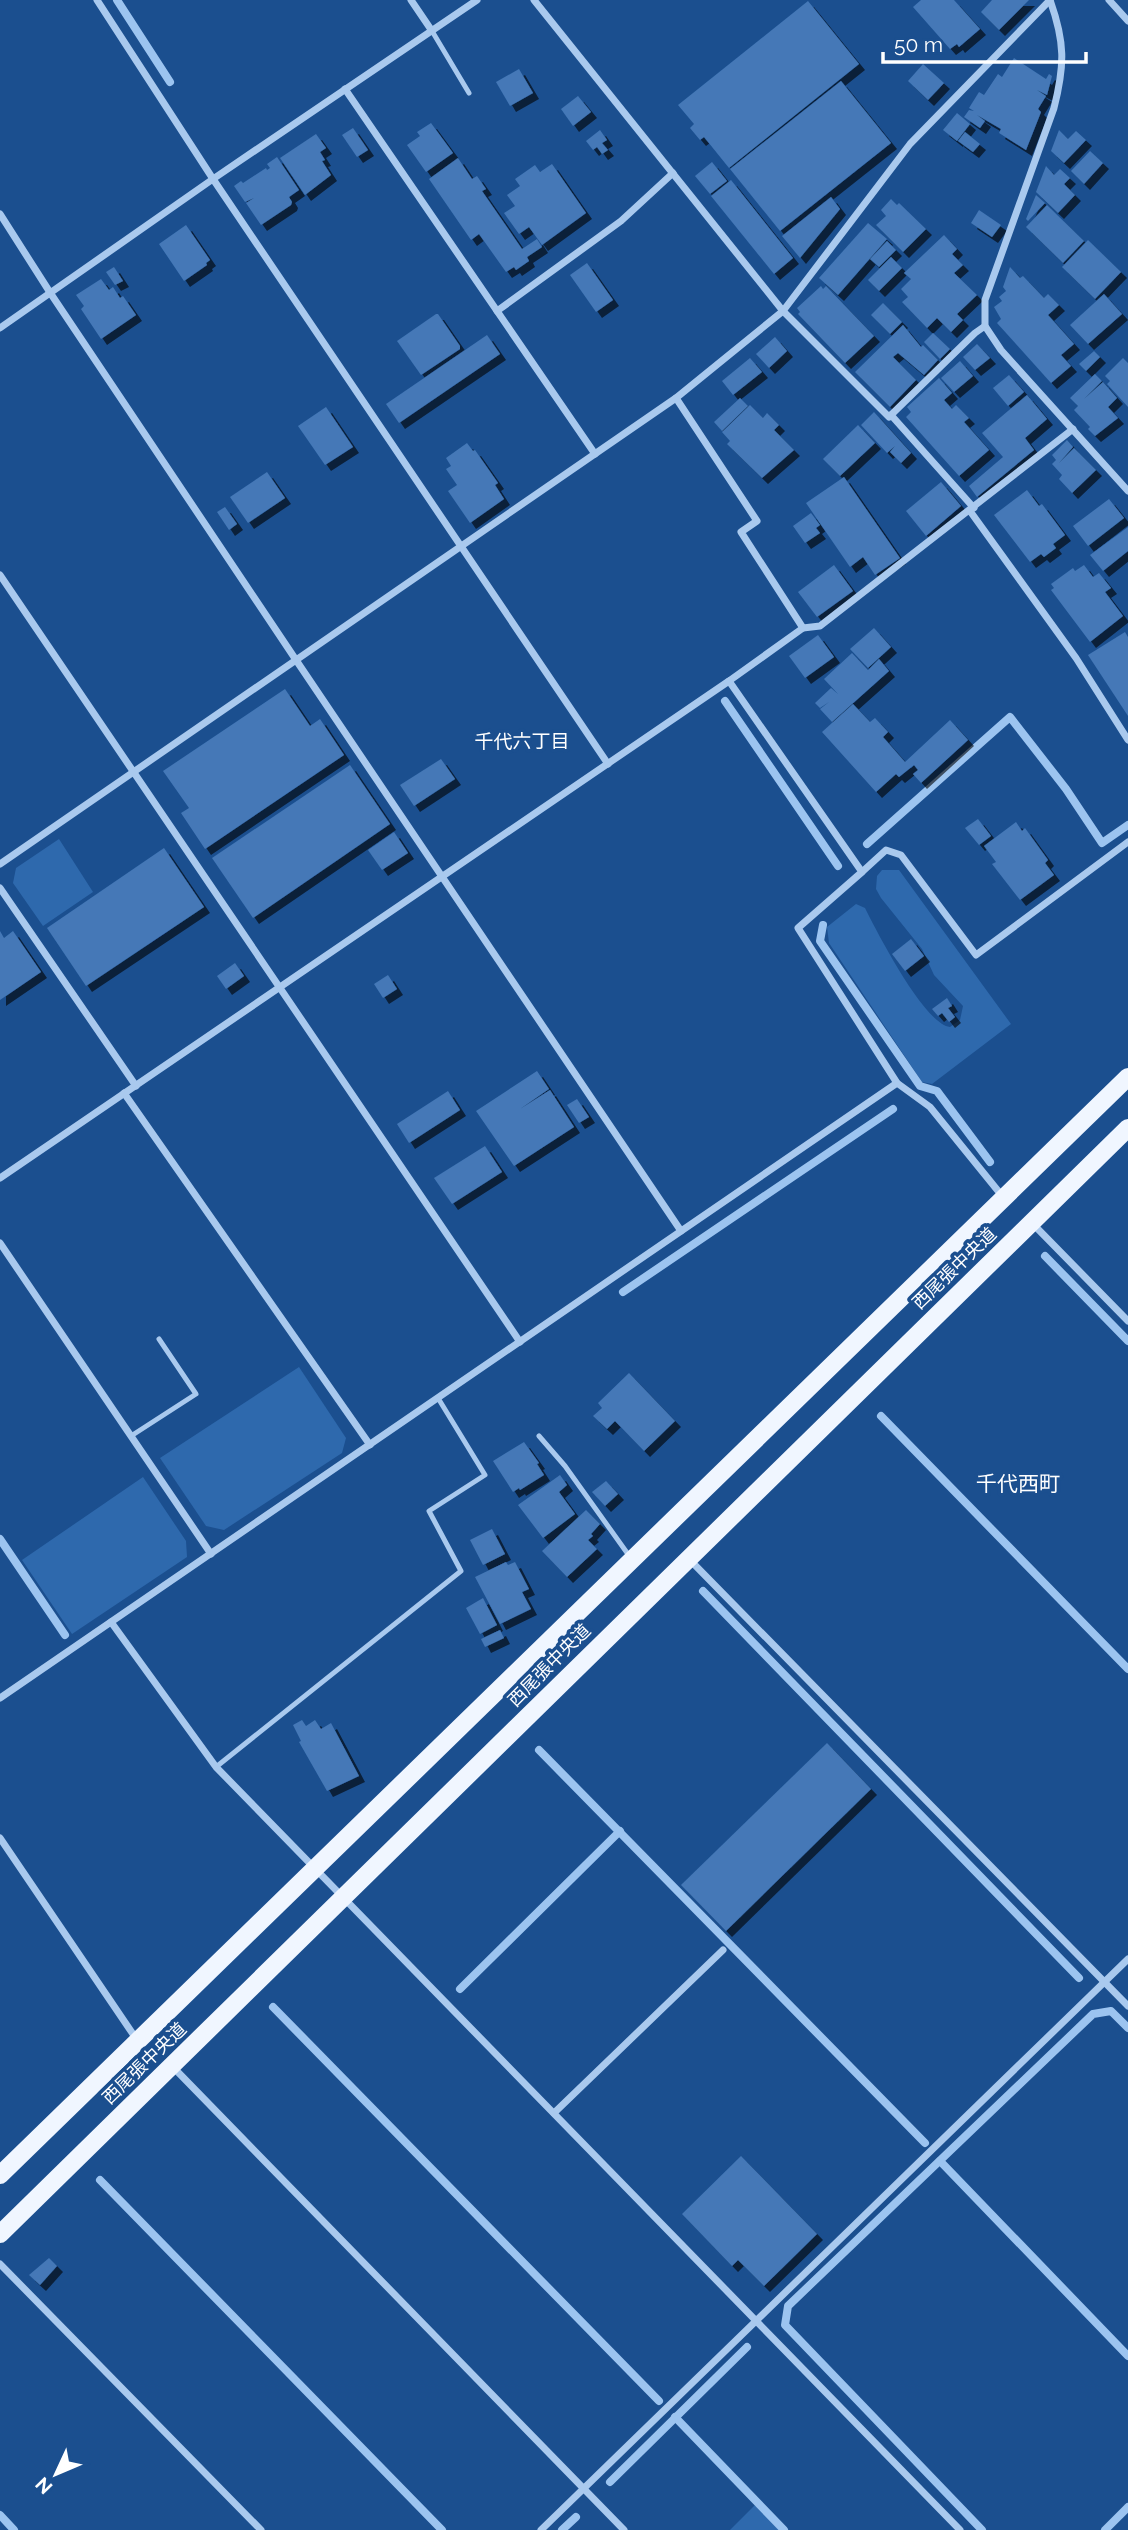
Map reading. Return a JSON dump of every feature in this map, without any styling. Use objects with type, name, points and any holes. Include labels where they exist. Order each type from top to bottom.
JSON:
[{"type":"main road","name":"西尾張中央道","points":[[0,2175],[1128,1077]]},
{"type":"main road","name":"西尾張中央道","points":[[0,2234],[1128,1128]]},
{"type":"street","points":[[97,0],[213,179],[608,764]]},
{"type":"street","points":[[411,0],[432,31]]},
{"type":"street","points":[[0,328],[477,0]]},
{"type":"street","points":[[534,0],[783,311],[889,417],[891,415],[972,510],[1076,658],[1128,740]]},
{"type":"street","points":[[0,864],[676,398],[783,311],[910,144],[1050,0],[1061,32],[1062,76],[1054,108],[985,300],[985,326],[1001,350],[1128,491]]},
{"type":"street","points":[[1108,0],[1128,21]]},
{"type":"street","points":[[345,89],[595,454]]},
{"type":"street","points":[[497,311],[621,221],[673,173]]},
{"type":"street","points":[[0,214],[296,660],[681,1231]]},
{"type":"street","points":[[891,415],[985,326]]},
{"type":"street","points":[[676,398],[757,522],[741,532],[803,628]]},
{"type":"street","points":[[0,1178],[803,628],[820,626],[1073,429]]},
{"type":"street","points":[[0,575],[520,1342]]},
{"type":"street","points":[[729,681],[862,872]]},
{"type":"street","points":[[1003,1198],[930,1107],[897,1083],[798,928],[886,850],[901,855],[976,955],[1128,842]]},
{"type":"street","points":[[0,888],[136,1086]]},
{"type":"street","points":[[0,1698],[897,1083]]},
{"type":"street","points":[[124,1093],[370,1445]]},
{"type":"street","points":[[1031,1222],[1128,1321]]},
{"type":"street","points":[[0,1243],[211,1554]]},
{"type":"street","points":[[687,1558],[1128,2006]]},
{"type":"street","points":[[111,1622],[216,1767],[960,2530]]},
{"type":"street","points":[[0,1838],[138,2040]]},
{"type":"street","points":[[554,2113],[723,1950]]},
{"type":"street","points":[[541,2530],[1128,1959]]},
{"type":"street","points":[[171,2066],[624,2530]]},
{"type":"street","points":[[0,2264],[261,2530]]},
{"type":"lane","points":[[432,31],[470,93]]},
{"type":"lane","points":[[131,1436],[196,1394],[159,1339]]},
{"type":"lane","points":[[216,1767],[461,1571],[429,1511],[485,1475],[438,1398]]},
{"type":"lane","points":[[540,1436],[565,1466],[632,1560]]},
{"type":"shaded area","points":[[59,839],[93,892],[43,926],[13,883],[16,868]]},
{"type":"shaded area","points":[[882,870],[899,870],[1011,1024],[932,1084],[922,1082],[829,943],[827,927],[856,904],[865,908],[902,975],[927,1011],[939,1022],[950,1027],[960,1020],[963,1006],[934,975],[922,949],[876,889],[877,876]]},
{"type":"shaded area","points":[[299,1367],[346,1438],[342,1453],[224,1530],[206,1526],[160,1458]]},
{"type":"shaded area","points":[[143,1477],[186,1541],[187,1557],[72,1634],[22,1560]]},
{"type":"shaded area","points":[[755,2505],[779,2530],[730,2530]]},
{"type":"building","points":[[921,0],[954,0],[980,29],[959,47],[957,44],[950,49],[913,7]]},
{"type":"building","points":[[992,0],[1029,0],[999,30],[981,12]]},
{"type":"building","points":[[808,1],[859,64],[729,168],[704,137],[700,140],[690,128],[694,124],[678,105]]},
{"type":"building","points":[[1014,58],[1046,79],[1049,74],[1052,76],[1047,95],[1037,90],[1046,96],[1038,109],[1041,112],[1026,150],[999,133],[1001,129],[977,115],[985,121],[980,128],[964,117],[969,110],[974,111],[969,108],[979,92],[984,95],[998,74],[1002,77]]},
{"type":"building","points":[[923,64],[944,83],[928,100],[908,81]]},
{"type":"building","points":[[519,69],[533,93],[510,106],[496,82]]},
{"type":"building","points":[[841,81],[891,143],[780,231],[730,169]]},
{"type":"building","points":[[578,96],[591,112],[573,126],[561,109]]},
{"type":"building","points":[[957,113],[970,124],[957,141],[943,130]]},
{"type":"building","points":[[431,123],[453,153],[426,172],[407,145],[420,136],[417,132]]},
{"type":"building","points":[[353,128],[368,150],[357,157],[342,135]]},
{"type":"building","points":[[600,130],[607,140],[602,143],[608,150],[602,154],[597,147],[593,150],[586,141]]},
{"type":"building","points":[[1059,130],[1068,139],[1076,131],[1086,140],[1064,163],[1051,151]]},
{"type":"building","points":[[965,132],[980,144],[973,152],[958,141]]},
{"type":"building","points":[[316,134],[326,148],[320,152],[331,175],[305,195],[280,158]]},
{"type":"building","points":[[1090,151],[1103,163],[1084,184],[1071,171]]},
{"type":"building","points":[[277,157],[299,190],[289,197],[291,205],[261,225],[246,203],[254,198],[245,202],[234,186],[270,168],[267,164]]},
{"type":"building","points":[[458,158],[472,179],[477,176],[486,189],[482,191],[522,249],[537,239],[542,247],[527,257],[529,261],[516,270],[514,267],[506,272],[479,234],[471,240],[429,179]]},
{"type":"building","points":[[712,162],[727,181],[710,194],[695,176]]},
{"type":"building","points":[[552,164],[586,213],[542,245],[529,227],[519,234],[504,213],[515,206],[507,195],[520,186],[515,179],[535,165],[540,172]]},
{"type":"building","points":[[1046,166],[1054,175],[1060,169],[1070,178],[1064,184],[1075,195],[1058,213],[1036,192]]},
{"type":"building","points":[[731,180],[793,258],[774,274],[711,196]]},
{"type":"building","points":[[1036,195],[1045,203],[1028,221],[1026,219]]},
{"type":"building","points":[[831,197],[840,209],[800,258],[782,236]]},
{"type":"building","points":[[891,199],[897,205],[899,203],[926,229],[903,252],[876,225],[886,216],[881,210]]},
{"type":"building","points":[[1047,205],[1084,241],[1063,263],[1026,227]]},
{"type":"building","points":[[979,210],[1001,225],[992,237],[971,223]]},
{"type":"building","points":[[868,223],[887,239],[838,295],[819,278]]},
{"type":"building","points":[[186,225],[210,260],[184,281],[159,244]]},
{"type":"building","points":[[944,235],[957,249],[952,254],[963,265],[954,273],[977,295],[957,314],[963,320],[951,332],[937,318],[927,328],[902,302],[908,297],[901,289],[911,279],[904,273]]},
{"type":"building","points":[[1088,240],[1121,272],[1095,299],[1062,267]]},
{"type":"building","points":[[887,241],[896,250],[879,267],[870,259]]},
{"type":"building","points":[[891,257],[902,268],[879,291],[868,280]]},
{"type":"building","points":[[587,263],[613,300],[596,312],[570,275]]},
{"type":"building","points":[[114,267],[123,281],[115,285],[106,272]]},
{"type":"building","points":[[1010,267],[1020,278],[1023,276],[1044,298],[1048,294],[1059,305],[1048,315],[1074,344],[1061,355],[1071,366],[1051,383],[997,323],[1001,319],[994,307],[1002,301],[999,297],[1006,291],[1003,287]]},
{"type":"building","points":[[101,279],[109,290],[113,287],[120,298],[123,296],[136,315],[101,339],[81,309],[84,306],[76,295]]},
{"type":"building","points":[[821,286],[823,289],[826,286],[874,336],[845,363],[798,314],[800,312],[797,308]]},
{"type":"building","points":[[1104,294],[1122,314],[1088,344],[1070,325]]},
{"type":"building","points":[[883,303],[902,322],[890,334],[871,315]]},
{"type":"building","points":[[436,314],[460,349],[421,375],[397,341]]},
{"type":"building","points":[[903,325],[921,347],[923,345],[938,360],[924,375],[898,353],[893,357],[916,380],[890,407],[855,372]]},
{"type":"building","points":[[933,333],[950,349],[940,359],[924,342]]},
{"type":"building","points":[[487,335],[500,354],[399,423],[386,404]]},
{"type":"building","points":[[775,337],[787,351],[769,368],[756,354]]},
{"type":"building","points":[[977,344],[990,358],[975,370],[963,357]]},
{"type":"building","points":[[1094,351],[1100,357],[1086,371],[1079,364]]},
{"type":"building","points":[[750,358],[762,372],[733,395],[722,381]]},
{"type":"building","points":[[1123,358],[1128,363],[1128,407],[1107,384],[1110,381],[1105,376]]},
{"type":"building","points":[[960,361],[973,376],[954,392],[941,378]]},
{"type":"building","points":[[1095,374],[1102,381],[1084,399],[1103,382],[1117,398],[1108,407],[1118,418],[1095,436],[1074,410],[1078,406],[1070,398]]},
{"type":"building","points":[[1009,375],[1024,392],[1008,406],[993,388]]},
{"type":"building","points":[[939,378],[952,393],[944,400],[952,409],[956,405],[969,418],[964,422],[989,450],[959,476],[906,417],[911,412],[907,407]]},
{"type":"building","points":[[1027,395],[1047,419],[1025,438],[1034,450],[977,497],[969,486],[1003,457],[982,433]]},
{"type":"building","points":[[740,398],[748,406],[722,431],[714,422]]},
{"type":"building","points":[[750,405],[763,418],[767,413],[779,425],[774,430],[794,450],[762,478],[727,444],[730,441],[722,432]]},
{"type":"building","points":[[326,407],[353,447],[325,465],[298,426]]},
{"type":"building","points":[[874,412],[911,453],[901,463],[890,452],[895,446],[887,453],[861,425]]},
{"type":"building","points":[[858,425],[875,443],[840,476],[823,459]]},
{"type":"building","points":[[1067,440],[1073,447],[1059,463],[1074,448],[1096,470],[1072,493],[1059,479],[1062,475],[1052,464],[1056,460],[1052,455]]},
{"type":"building","points":[[467,443],[498,483],[495,485],[504,499],[470,523],[448,491],[457,485],[446,469],[451,466],[446,458]]},
{"type":"building","points":[[267,472],[285,498],[248,523],[230,497]]},
{"type":"building","points":[[844,477],[900,558],[875,575],[863,557],[850,567],[806,503]]},
{"type":"building","points":[[941,482],[961,506],[926,536],[906,511]]},
{"type":"building","points":[[1027,490],[1039,506],[1042,504],[1065,535],[1053,544],[1056,548],[1044,557],[1041,554],[1030,562],[994,515]]},
{"type":"building","points":[[1109,499],[1124,518],[1088,546],[1073,526]]},
{"type":"building","points":[[225,507],[237,524],[229,530],[217,512]]},
{"type":"building","points":[[811,513],[820,525],[816,528],[820,533],[805,543],[793,526]]},
{"type":"building","points":[[1128,527],[1128,551],[1103,571],[1090,555]]},
{"type":"building","points":[[834,565],[853,591],[817,617],[798,592]]},
{"type":"building","points":[[1084,565],[1093,577],[1099,573],[1111,588],[1105,592],[1123,616],[1090,642],[1051,590],[1054,588],[1051,584],[1073,568],[1075,571]]},
{"type":"building","points":[[874,628],[891,647],[868,668],[850,649]]},
{"type":"building","points":[[1125,632],[1128,637],[1128,716],[1088,655]]},
{"type":"building","points":[[818,635],[834,657],[805,678],[789,656]]},
{"type":"building","points":[[852,653],[868,670],[879,659],[889,671],[832,722],[820,709],[829,702],[820,708],[815,703],[831,688],[838,694],[824,679]]},
{"type":"building","points":[[285,689],[310,726],[320,719],[344,755],[205,849],[181,813],[189,808],[163,771]]},
{"type":"building","points":[[853,704],[870,722],[875,718],[888,732],[883,737],[905,762],[950,720],[968,740],[921,783],[913,774],[918,770],[914,765],[899,777],[896,774],[876,792],[822,732]]},
{"type":"building","points":[[441,759],[455,779],[414,806],[400,785]]},
{"type":"building","points":[[350,765],[390,824],[253,918],[212,858]]},
{"type":"building","points":[[978,819],[991,836],[979,845],[965,828]]},
{"type":"building","points":[[1016,822],[1022,831],[1025,828],[1048,860],[1045,863],[1054,875],[1020,900],[992,864],[996,862],[984,846]]},
{"type":"building","points":[[394,832],[408,853],[382,870],[368,850]]},
{"type":"building","points":[[164,848],[204,907],[86,986],[47,928]]},
{"type":"building","points":[[0,931],[4,938],[13,931],[41,972],[0,1000]]},
{"type":"building","points":[[911,939],[924,956],[905,971],[892,954]]},
{"type":"building","points":[[235,963],[244,976],[226,989],[217,976]]},
{"type":"building","points":[[388,975],[397,989],[383,998],[374,984]]},
{"type":"building","points":[[947,998],[952,1006],[948,1008],[955,1017],[949,1022],[942,1013],[938,1016],[932,1009]]},
{"type":"building","points":[[537,1071],[549,1089],[520,1109],[550,1090],[574,1127],[514,1166],[476,1111]]},
{"type":"building","points":[[448,1091],[460,1110],[409,1143],[397,1124]]},
{"type":"building","points":[[577,1099],[589,1117],[579,1123],[567,1105]]},
{"type":"building","points":[[485,1146],[502,1172],[452,1204],[434,1178]]},
{"type":"building","points":[[629,1373],[675,1421],[644,1451],[615,1421],[607,1429],[593,1416],[602,1408],[598,1403]]},
{"type":"building","points":[[524,1442],[544,1475],[513,1492],[493,1461]]},
{"type":"building","points":[[560,1475],[567,1485],[559,1492],[575,1514],[543,1538],[518,1505]]},
{"type":"building","points":[[606,1481],[618,1494],[605,1506],[592,1492]]},
{"type":"building","points":[[586,1510],[600,1524],[588,1540],[597,1549],[567,1577],[542,1551]]},
{"type":"building","points":[[492,1529],[505,1554],[483,1565],[470,1540]]},
{"type":"building","points":[[506,1562],[508,1565],[515,1562],[529,1589],[522,1592],[531,1609],[500,1624],[475,1577]]},
{"type":"building","points":[[483,1598],[497,1625],[480,1634],[466,1608]]},
{"type":"building","points":[[500,1630],[504,1638],[485,1647],[481,1639]]},
{"type":"building","points":[[302,1720],[306,1726],[315,1720],[321,1729],[331,1723],[359,1776],[327,1791],[299,1742],[301,1741],[293,1725]]},
{"type":"building","points":[[827,1743],[871,1789],[726,1931],[681,1885]]},
{"type":"building","points":[[741,2156],[817,2234],[764,2286],[738,2260],[732,2266],[682,2214]]},
{"type":"building","points":[[49,2258],[57,2266],[40,2285],[29,2275]]},
{"type":"waterway","points":[[117,0],[170,82]]},
{"type":"waterway","points":[[725,701],[838,866]]},
{"type":"waterway","points":[[867,844],[1010,717],[1066,789],[1102,843],[1128,825]]},
{"type":"waterway","points":[[823,925],[820,941],[920,1086],[937,1091],[990,1162]]},
{"type":"waterway","points":[[623,1292],[893,1109]]},
{"type":"waterway","points":[[1045,1256],[1128,1341]]},
{"type":"waterway","points":[[881,1416],[1128,1669]]},
{"type":"waterway","points":[[0,1539],[65,1635]]},
{"type":"waterway","points":[[703,1591],[1079,1978]]},
{"type":"waterway","points":[[539,1750],[925,2143]]},
{"type":"waterway","points":[[460,1989],[620,1831]]},
{"type":"waterway","points":[[273,2007],[659,2401]]},
{"type":"waterway","points":[[982,2530],[785,2325],[788,2306],[1093,2014],[1111,2011],[1128,2028]]},
{"type":"waterway","points":[[940,2161],[1128,2356]]},
{"type":"waterway","points":[[100,2180],[442,2530]]},
{"type":"waterway","points":[[610,2482],[747,2347]]},
{"type":"waterway","points":[[675,2417],[784,2530]]},
{"type":"waterway","points":[[1105,2530],[1128,2507]]},
{"type":"waterway","points":[[0,2515],[14,2530]]},
{"type":"waterway","points":[[562,2530],[576,2517]]},
{"type":"district","name":"千代六丁目","points":[[522,741]]},
{"type":"district","name":"千代西町","points":[[1018,1483]]}]
